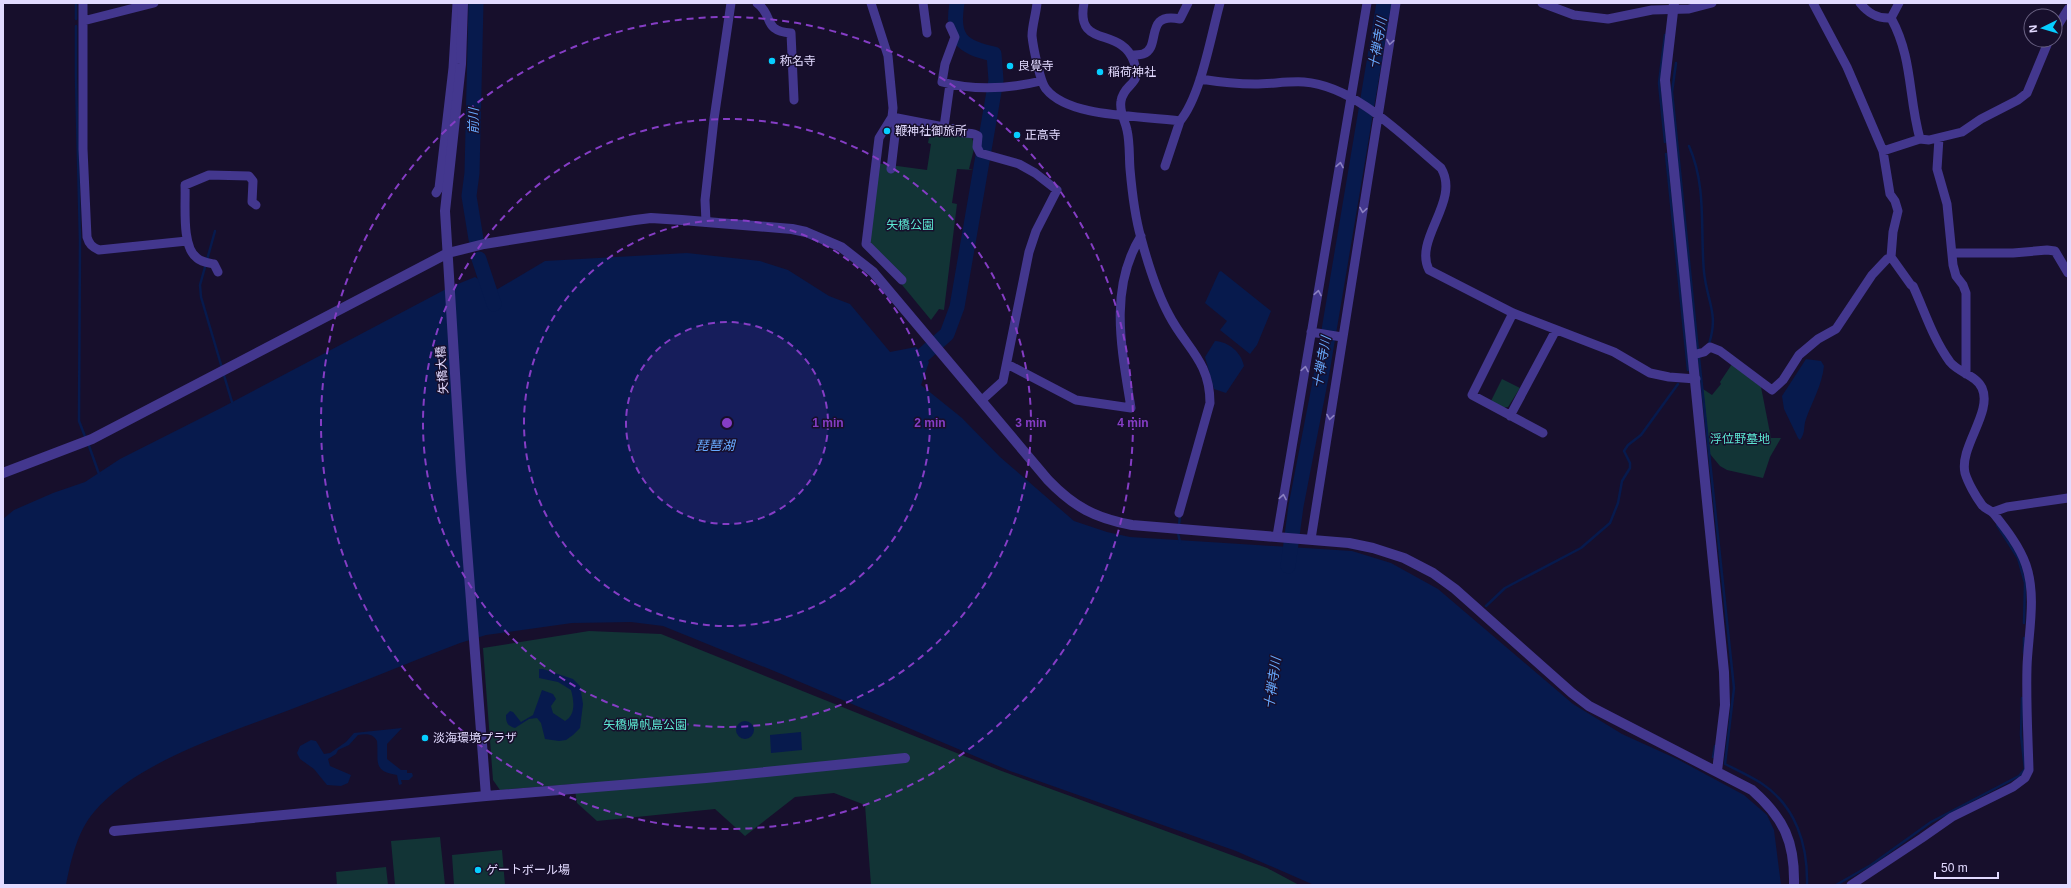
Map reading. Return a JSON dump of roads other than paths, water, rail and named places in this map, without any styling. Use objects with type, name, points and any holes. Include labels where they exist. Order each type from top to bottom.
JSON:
[{"type":"street","points":[[83,3],[83,149],[87,237],[89,242],[93,247],[99,250],[187,241]]},
{"type":"street","points":[[83,21],[154,3]]},
{"type":"street","points":[[436,193],[439,188],[453,68],[457,3]]},
{"type":"street","name":"矢橋大橋","points":[[463,3],[461,64],[446,211],[448,268],[461,471],[486,796]]},
{"type":"street","points":[[706,222],[705,200],[714,119],[731,3]]},
{"type":"street","points":[[757,3],[761,6],[774,30],[791,33],[794,100]]},
{"type":"street","points":[[871,3],[888,56],[895,117],[891,169]]},
{"type":"street","points":[[923,3],[927,33]]},
{"type":"street","points":[[1037,3],[1032,36],[1041,81],[1054,97],[1072,107],[1092,112],[1180,121]]},
{"type":"street","points":[[1084,3],[1082,16],[1086,28],[1090,32],[1121,44],[1131,55],[1137,74],[1134,83],[1123,96],[1122,114],[1127,130],[1131,176],[1141,236],[1159,296],[1170,317],[1201,361],[1210,389],[1210,403],[1183,493],[1179,513]]},
{"type":"street","points":[[1131,55],[1144,54],[1148,51],[1156,26],[1165,18],[1170,16],[1180,19],[1188,3]]},
{"type":"street","points":[[1165,166],[1180,121],[1184,116],[1200,79],[1220,3]]},
{"type":"street","points":[[1279,536],[1368,3]]},
{"type":"street","points":[[1309,538],[1340,337],[1396,3]]},
{"type":"street","points":[[1542,3],[1574,15],[1608,19],[1674,6],[1689,9],[1712,3]]},
{"type":"street","points":[[1813,3],[1847,67],[1884,151],[1890,194],[1895,201],[1898,211],[1893,232],[1891,257],[1913,286],[1926,321],[1944,353],[1952,364],[1979,384],[1983,389],[1984,398],[1982,408],[1966,457],[1965,474],[1982,506],[1993,512],[2019,549],[2026,564],[2030,582],[2026,693],[2029,770],[2025,778],[2013,787],[1952,817],[1851,885]]},
{"type":"street","points":[[1860,3],[1867,13],[1884,19],[1891,18]]},
{"type":"street","points":[[1891,18],[1899,3]]},
{"type":"street","points":[[1674,6],[1665,80],[1724,672],[1725,705],[1717,771]]},
{"type":"street","points":[[1891,18],[1902,41],[1910,71],[1915,120],[1920,139]]},
{"type":"street","points":[[950,26],[955,37],[945,64],[942,82],[995,88],[1014,87],[1041,81]]},
{"type":"street","points":[[1884,151],[1920,139],[1929,140],[1962,132],[2027,93],[2046,48]]},
{"type":"street","points":[[1200,79],[1231,84],[1304,82],[1353,98],[1377,115],[1442,168],[1447,176],[1447,190],[1424,256],[1429,270],[1513,312],[1614,352],[1650,373],[1669,377],[1696,379]]},
{"type":"street","points":[[944,127],[950,84]]},
{"type":"street","points":[[895,117],[954,129],[959,134],[975,134],[978,136],[978,150],[983,154],[1019,164],[1035,173],[1057,190],[1036,230],[1029,252],[1003,381],[982,400]]},
{"type":"street","points":[[895,117],[879,138],[866,244],[902,280]]},
{"type":"street","points":[[1939,138],[1937,169],[1947,204],[1956,276],[1963,285],[1966,293],[1966,374]]},
{"type":"street","points":[[218,272],[214,264],[197,259],[192,254],[187,241],[185,185],[209,175],[249,176],[253,181],[252,202],[256,205]]},
{"type":"street","points":[[3,473],[92,439],[448,253],[484,244],[651,218],[792,229],[818,236],[842,247],[873,272],[1048,480],[1065,497],[1084,510],[1109,521],[1132,525],[1309,538],[1374,548],[1404,558],[1433,572],[1455,589],[1561,684],[1590,706],[1752,790],[1768,804],[1780,818],[1794,857],[1794,883]]},
{"type":"street","points":[[1007,364],[1076,400],[1131,408],[1120,335],[1119,312],[1129,261],[1134,247],[1141,236]]},
{"type":"street","points":[[1952,253],[2012,254],[2047,250],[2055,251],[2068,273]]},
{"type":"street","points":[[1693,355],[1704,352],[1710,347],[1720,351],[1772,390],[1783,380],[1799,356],[1818,339],[1836,329],[1872,275],[1887,258],[1891,257]]},
{"type":"street","points":[[1513,312],[1472,395],[1543,433]]},
{"type":"street","points":[[1510,416],[1556,330]]},
{"type":"street","points":[[1314,332],[1340,337]]},
{"type":"street","points":[[1993,512],[2007,507],[2068,498]]},
{"type":"street","points":[[114,832],[486,796],[706,778],[905,758]]},
{"type":"water","name":"琵琶湖","points":[[687,253],[760,261],[788,270],[829,296],[850,304],[890,352],[916,347],[929,362],[921,385],[962,418],[1000,457],[1074,521],[1107,532],[1130,537],[1352,551],[1391,563],[1438,589],[1573,704],[1622,734],[1677,759],[1744,795],[1767,815],[1774,830],[1781,885],[1314,885],[1236,851],[1010,771],[779,673],[663,626],[631,622],[572,623],[486,635],[460,643],[195,746],[138,775],[114,793],[94,812],[83,828],[79,837],[66,885],[3,885],[3,519],[14,510],[53,493],[85,482],[120,459],[221,408],[448,288],[475,277],[496,290],[545,261]]},
{"type":"water","points":[[1221,271],[1271,311],[1257,345],[1250,354],[1220,330],[1227,321],[1205,303],[1219,272]]},
{"type":"water","points":[[1215,341],[1225,343],[1234,349],[1240,356],[1244,366],[1226,393],[1214,389],[1205,357]]},
{"type":"water","points":[[1806,359],[1821,361],[1824,366],[1819,387],[1806,419],[1803,434],[1800,440],[1784,409],[1782,396]]},
{"type":"water","points":[[539,669],[573,679],[580,686],[583,704],[580,728],[566,740],[559,741],[545,739],[541,723],[537,718],[529,719],[515,728],[510,726],[507,722],[506,715],[510,711],[513,712],[521,722],[533,715],[542,690],[553,694],[556,699],[551,706],[553,713],[565,721],[571,715],[573,711],[573,699],[571,690],[558,682],[539,678]]},
{"type":"water","points":[[741,721],[749,721],[754,726],[752,737],[749,739],[741,739],[736,734],[736,726]]},
{"type":"water","points":[[402,728],[387,744],[387,759],[401,770],[407,770],[407,773],[412,773],[413,776],[409,780],[401,780],[402,784],[399,785],[397,775],[384,771],[380,768],[378,764],[377,741],[371,735],[358,735],[349,745],[338,750],[336,754],[328,759],[330,766],[351,775],[348,783],[341,786],[327,785],[314,769],[300,759],[297,753],[300,746],[311,740],[316,741],[324,754],[330,753],[346,742],[354,733]]},
{"type":"water","points":[[801,732],[802,750],[771,753],[770,735]]},
{"type":"waterway","points":[[76,3],[76,19]]},
{"type":"waterway","name":"前川","points":[[476,3],[472,173],[469,196],[476,239]]},
{"type":"waterway","points":[[923,355],[947,334],[957,307],[996,80],[994,54],[973,48],[966,44],[957,33],[957,3]]},
{"type":"waterway","name":"十禅寺川","points":[[1288,566],[1296,506],[1322,372],[1384,3]]},
{"type":"waterway","points":[[76,26],[80,240],[79,421],[86,439]]},
{"type":"waterway","points":[[1665,35],[1659,83],[1665,142]]},
{"type":"waterway","points":[[1676,63],[1672,92],[1698,351]]},
{"type":"waterway","points":[[1689,146],[1695,161],[1701,193],[1704,272],[1713,316],[1712,333],[1709,344]]},
{"type":"waterway","points":[[1666,154],[1688,370]]},
{"type":"waterway","points":[[215,231],[200,285],[201,297],[222,368]]},
{"type":"waterway","name":"前川","points":[[479,259],[494,304]]},
{"type":"waterway","points":[[1699,358],[1734,688],[1725,764],[1761,783],[1773,792],[1783,803],[1798,828],[1802,841],[1807,870],[1807,885]]},
{"type":"waterway","points":[[223,372],[232,402]]},
{"type":"waterway","points":[[1486,606],[1505,588],[1581,548],[1610,523],[1618,503],[1622,481],[1630,468],[1630,463],[1624,451],[1628,445],[1641,435],[1678,384]]},
{"type":"waterway","points":[[88,443],[99,474]]},
{"type":"waterway","points":[[1179,525],[1180,516]]},
{"type":"waterway","points":[[1997,525],[2018,558],[2025,583],[2024,623]]},
{"type":"waterway","points":[[1178,533],[1180,542]]},
{"type":"waterway","points":[[2024,638],[2024,653]]},
{"type":"waterway","points":[[1836,885],[1871,865],[1931,822],[2019,776],[2025,769],[2021,735],[2022,698]]},
{"type":"waterway","points":[[1713,757],[1715,746]]},
{"type":"place","name":"称名寺","points":[[772,61]]},
{"type":"place","name":"良覺寺","points":[[1010,66]]},
{"type":"place","name":"稲荷神社","points":[[1100,72]]},
{"type":"place","name":"鞭神社御旅所","points":[[887,131]]},
{"type":"place","name":"正高寺","points":[[1017,135]]},
{"type":"place","name":"淡海環境プラザ","points":[[425,738]]},
{"type":"place","name":"ゲートボール場","points":[[478,870]]},
{"type":"park label","name":"矢橋公園","points":[[910,225]]},
{"type":"park label","name":"浮位野墓地","points":[[1740,439]]},
{"type":"park label","name":"矢橋帰帆島公園","points":[[645,725]]}]
